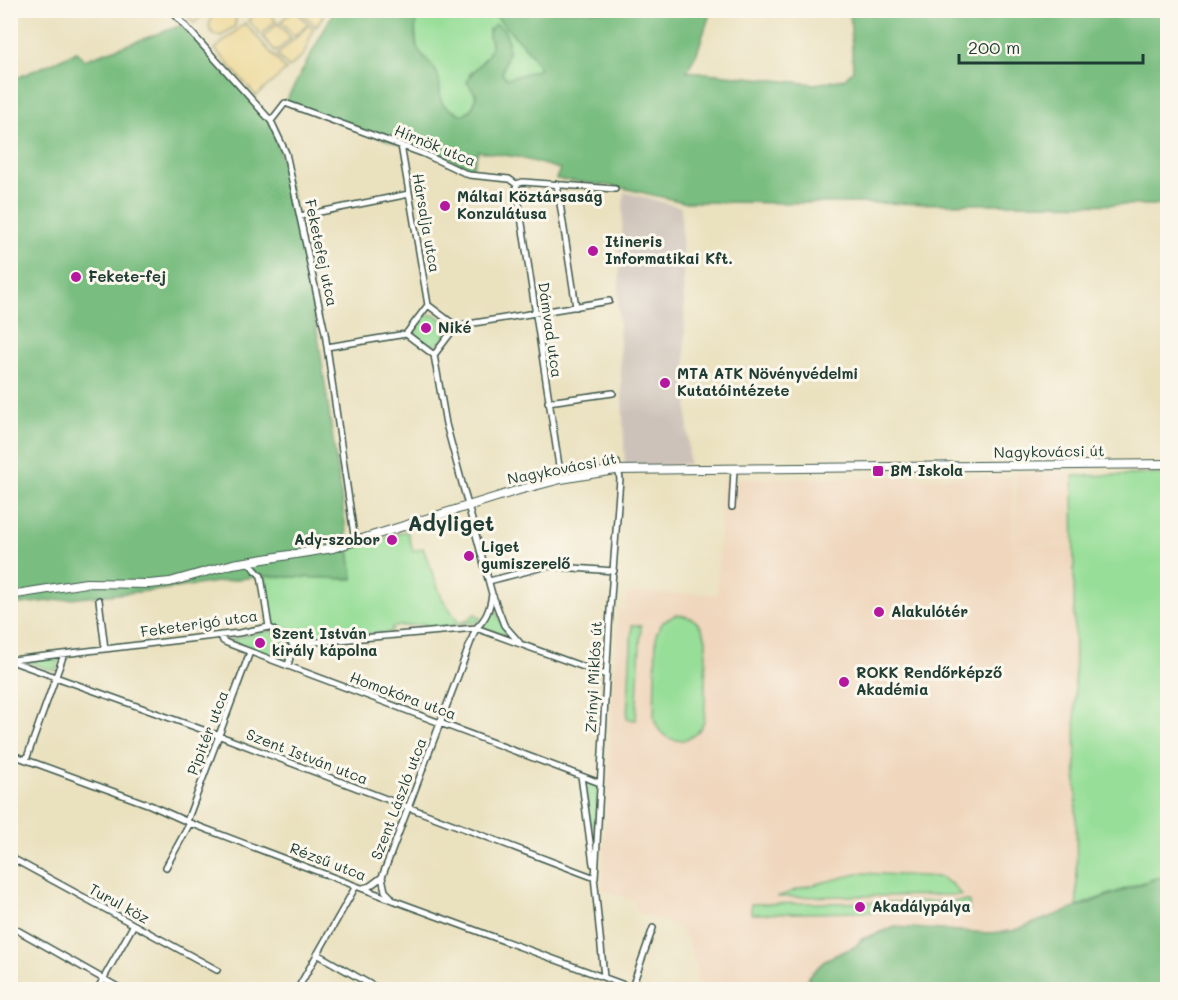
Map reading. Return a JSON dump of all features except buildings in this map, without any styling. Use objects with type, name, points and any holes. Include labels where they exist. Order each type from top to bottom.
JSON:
[{"type":"street","name":"Feketefej utca","points":[[171,10],[271,121],[286,153],[327,347],[355,542]]},
{"type":"street","name":"Hírnök utca","points":[[271,121],[285,103],[401,145],[469,175],[509,179],[516,184],[523,182],[615,189]]},
{"type":"street","name":"Hársalja utca","points":[[401,145],[428,305]]},
{"type":"street","name":"Dámvad utca","points":[[516,184],[561,479]]},
{"type":"street","points":[[556,184],[576,307]]},
{"type":"street","points":[[300,216],[409,194]]},
{"type":"street","points":[[434,356],[456,326],[609,301]]},
{"type":"street","points":[[327,347],[405,334],[428,305],[456,326]]},
{"type":"street","points":[[405,334],[434,356],[446,424],[492,594],[504,625],[522,645]]},
{"type":"street","points":[[548,402],[613,393]]},
{"type":"street","name":"Nagykovácsi út","points":[[10,595],[86,583],[161,583],[223,566],[333,548],[561,479],[617,467],[734,469],[1167,464]]},
{"type":"street","name":"Zrínyi Miklós út","points":[[595,878],[620,479],[617,467]]},
{"type":"street","points":[[732,507],[734,469]]},
{"type":"street","points":[[248,561],[261,576],[269,627]]},
{"type":"street","points":[[489,581],[547,566],[614,571]]},
{"type":"street","name":"Szent László utca","points":[[363,888],[382,877],[476,628],[487,616],[492,594]]},
{"type":"street","points":[[99,600],[105,649]]},
{"type":"street","name":"Feketerigó utca","points":[[11,661],[269,627],[293,644]]},
{"type":"street","points":[[288,666],[293,644],[476,628],[606,675]]},
{"type":"street","name":"Homokóra utca","points":[[220,635],[223,641],[250,652],[600,783]]},
{"type":"street","name":"Pipitér utca","points":[[166,867],[189,822],[250,652]]},
{"type":"street","points":[[26,760],[64,654]]},
{"type":"street","name":"Szent István utca","points":[[11,661],[220,736],[595,878]]},
{"type":"street","name":"Rézsű utca","points":[[10,754],[150,805],[398,902],[635,988]]},
{"type":"street","name":"Zrínyi Miklós út","points":[[581,776],[595,878],[604,977]]},
{"type":"street","name":"Turul köz","points":[[10,857],[217,970]]},
{"type":"street","name":"Szent László utca","points":[[382,877],[385,891],[398,902]]},
{"type":"street","points":[[297,990],[356,886]]},
{"type":"street","points":[[10,926],[123,990]]},
{"type":"street","points":[[97,990],[134,926]]},
{"type":"street","points":[[635,988],[653,928]]},
{"type":"street","points":[[317,954],[380,990]]},
{"type":"shaded area","points":[[624,192],[681,207],[689,464],[625,467],[618,300]]},
{"type":"shaded area","points":[[1016,472],[1071,472],[1072,545],[1015,545]]},
{"type":"shaded area","name":"ROKK Rendőrképző Akadémia","points":[[1012,477],[1014,546],[1072,546],[1077,906],[1012,931],[855,947],[809,976],[809,989],[716,990],[697,982],[691,949],[680,927],[638,912],[633,900],[602,890],[618,609],[626,609],[627,593],[717,594],[722,479]]},
{"type":"green space","points":[[334,11],[417,11],[416,45],[436,71],[441,102],[463,115],[473,107],[476,95],[467,82],[490,51],[489,32],[495,24],[502,28],[508,39],[508,52],[502,73],[507,79],[540,69],[532,55],[491,11],[711,11],[697,53],[687,71],[815,84],[844,79],[853,70],[850,11],[1167,11],[1167,205],[683,202],[619,187],[556,179],[560,169],[517,157],[478,151],[472,170],[439,153],[401,145],[285,103]]},
{"type":"green space","points":[[417,11],[491,11],[532,55],[540,70],[507,79],[502,73],[509,51],[489,29],[491,47],[489,52],[469,75],[475,97],[473,106],[463,115],[448,109],[442,104],[436,72],[417,48],[415,25]]},
{"type":"green space","points":[[182,25],[271,121],[292,198],[319,342],[353,579],[261,576],[167,589],[11,605],[10,81],[77,52],[84,60]]},
{"type":"green space","points":[[431,315],[441,320],[446,330],[441,340],[431,345],[421,340],[416,330],[421,320]]},
{"type":"green space","points":[[1167,474],[1167,989],[809,990],[808,976],[827,959],[856,946],[861,939],[895,927],[993,936],[1016,932],[1155,878],[1077,906],[1073,476]]},
{"type":"green space","points":[[407,531],[413,551],[423,548],[442,598],[459,623],[475,614],[481,618],[477,622],[427,629],[426,624],[392,627],[392,632],[295,641],[272,624],[265,576],[353,579],[349,549]]},
{"type":"green space","points":[[494,609],[508,634],[507,635],[482,628]]},
{"type":"green space","points":[[675,615],[696,621],[706,640],[704,721],[693,736],[684,740],[671,739],[664,735],[658,729],[654,717],[656,634],[663,622]]},
{"type":"green space","points":[[632,625],[641,626],[636,720],[627,719]]},
{"type":"green space","points":[[271,630],[289,644],[285,662],[229,640]]},
{"type":"green space","points":[[60,657],[55,671],[28,662],[29,660]]},
{"type":"green space","points":[[585,782],[598,786],[596,827],[590,825]]},
{"type":"green space","points":[[861,873],[940,877],[953,885],[961,895],[777,897],[804,887]]},
{"type":"green space","points":[[1167,877],[1167,989],[809,989],[809,976],[827,959],[855,947],[862,940],[895,927],[990,933],[1012,931],[1157,878]]},
{"type":"green space","name":"Akadálypálya","points":[[969,901],[969,910],[751,914],[751,904]]},
{"type":"sand","points":[[267,10],[276,21],[261,35],[248,20],[259,11]]},
{"type":"sand","points":[[183,11],[208,11],[194,23]]},
{"type":"sand","points":[[219,11],[232,11],[236,17],[235,26],[221,36],[214,35],[209,28],[211,18]]},
{"type":"sand","points":[[296,11],[308,23],[294,36],[281,21]]},
{"type":"sand","points":[[301,11],[326,11],[316,27]]},
{"type":"sand","points":[[245,23],[286,70],[256,96],[215,49]]},
{"type":"sand","points":[[278,23],[291,38],[276,52],[263,37]]},
{"type":"sand","points":[[309,25],[313,30],[304,54],[289,68],[277,55]]},
{"type":"place","name":"Máltai Köztársaság Konzulátusa","points":[[445,206]]},
{"type":"place","name":"Itineris Informatikai Kft.","points":[[593,251]]},
{"type":"place","name":"Fekete-fej","points":[[76,277]]},
{"type":"place","name":"Niké","points":[[426,328]]},
{"type":"place","name":"MTA ATK Növényvédelmi Kutatóintézete","points":[[665,383]]},
{"type":"place","name":"BM Iskola","points":[[878,471]]},
{"type":"place","name":"Ady-szobor","points":[[392,540]]},
{"type":"place","name":"Liget gumiszerelő","points":[[469,556]]},
{"type":"place","name":"Alakulótér","points":[[879,612]]},
{"type":"place","name":"Szent István király kápolna","points":[[260,643]]},
{"type":"place","name":"ROKK Rendőrképző Akadémia","points":[[844,682]]},
{"type":"place","name":"Akadálypálya","points":[[860,907]]},
{"type":"district","name":"Adyliget","points":[[451,524]]}]
